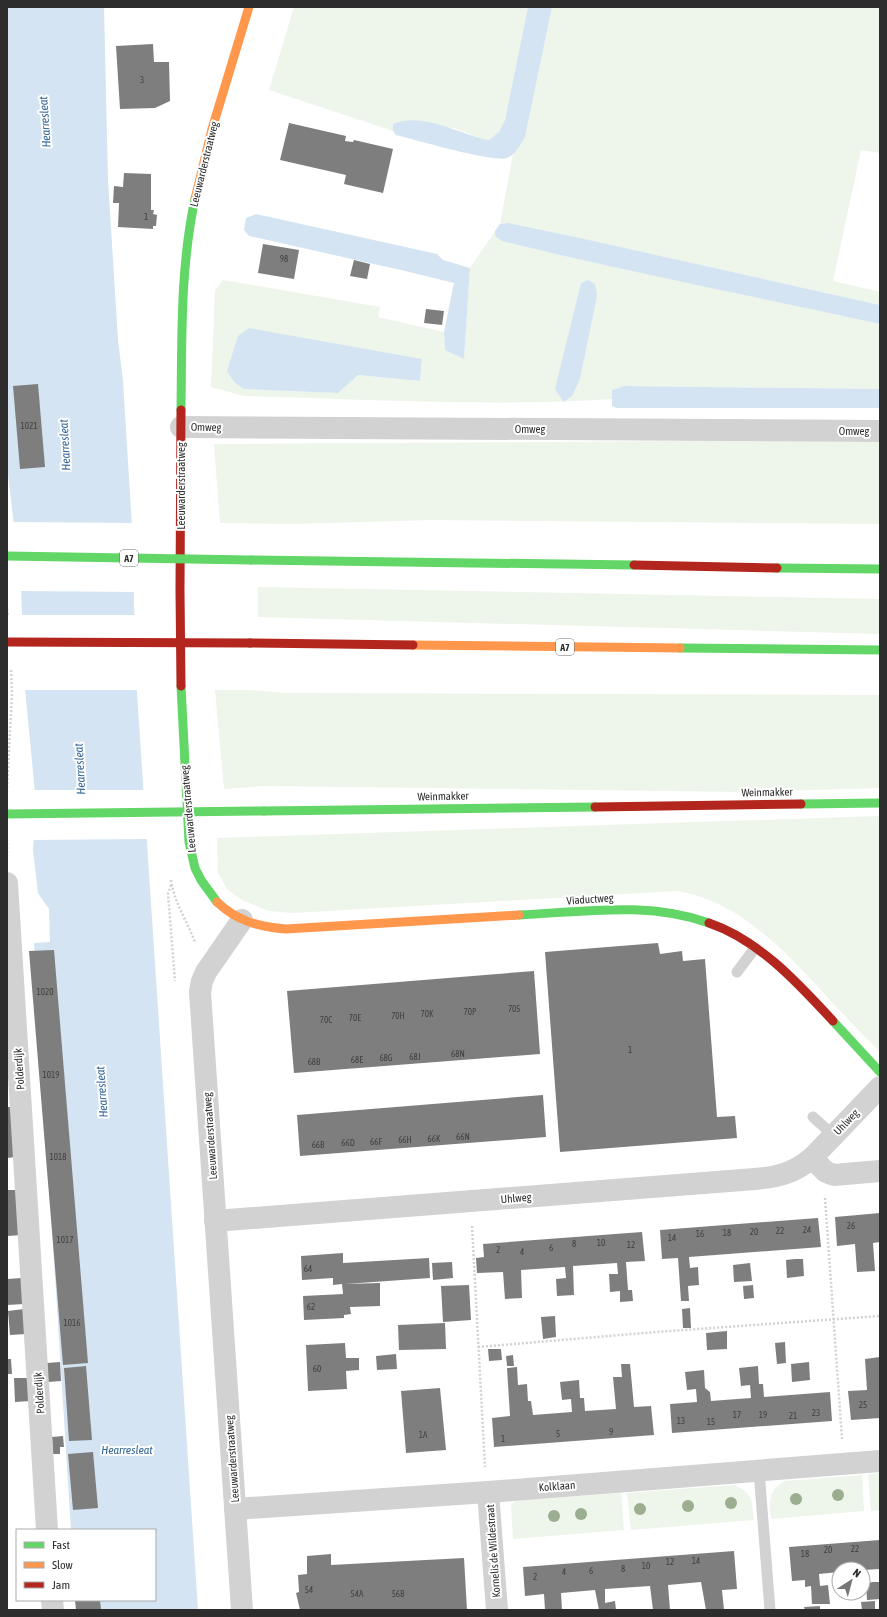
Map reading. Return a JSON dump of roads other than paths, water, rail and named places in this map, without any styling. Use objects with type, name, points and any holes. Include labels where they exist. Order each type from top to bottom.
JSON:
[{"type":"main road","name":"Leeuwarderstraatweg","points":[[242,920],[220,905],[205,889],[194,865],[190,849],[182,730],[181,427],[183,303],[194,204],[202,166],[249,7]]},
{"type":"main road","name":"A7","points":[[7,556],[880,568]]},
{"type":"main road","name":"A7","points":[[7,642],[250,643],[880,650]]},
{"type":"main road","name":"Weinmakker","points":[[7,814],[880,803]]},
{"type":"main road","name":"Viaductweg","points":[[242,920],[264,926],[293,929],[627,909],[671,912],[691,916],[710,922],[728,931],[770,959],[799,987],[880,1072]]},
{"type":"street","name":"Omweg","points":[[181,427],[880,431]]},
{"type":"street","name":"Polderdijk","points":[[7,883],[47,1529]]},
{"type":"street","name":"Leeuwarderstraatweg","points":[[242,920],[206,972],[201,986],[215,1221],[242,1610]]},
{"type":"street","name":"Uhlweg","points":[[215,1221],[776,1177],[798,1169],[812,1158],[880,1087]]},
{"type":"street","points":[[812,1158],[826,1172],[834,1175],[880,1171]]},
{"type":"street","name":"Kolklaan","points":[[235,1509],[488,1492],[880,1461]]},
{"type":"street","name":"Kornelis de Wildestraat","points":[[488,1492],[497,1610]]},
{"type":"lane","points":[[737,972],[755,948]]},
{"type":"lane","points":[[813,1117],[834,1135]]},
{"type":"lane","points":[[759,1471],[770,1610]]},
{"type":"water","name":"Hearresleat","points":[[7,7],[104,7],[108,180],[132,527],[136,678],[198,1610],[76,1610],[76,1601],[156,1601],[156,1529],[71,1529],[34,943],[50,942],[49,909],[38,893],[33,850],[36,803],[24,678],[21,585],[7,466]]},
{"type":"water","points":[[528,7],[552,7],[525,137],[518,149],[513,154],[507,158],[499,159],[453,150],[396,135],[393,131],[393,124],[417,120],[442,125],[489,140],[499,132],[505,120]]},
{"type":"water","points":[[256,214],[437,254],[443,260],[470,268],[464,359],[445,350],[444,332],[454,283],[249,236],[244,230],[246,218]]},
{"type":"water","points":[[508,223],[880,305],[880,324],[643,274],[502,241],[495,236],[495,231],[500,224]]},
{"type":"water","points":[[588,280],[595,284],[597,296],[580,379],[572,396],[564,402],[555,389],[581,283]]},
{"type":"water","points":[[249,328],[422,359],[420,381],[358,375],[338,393],[244,389],[234,382],[227,371],[238,336]]},
{"type":"water","points":[[624,386],[880,389],[880,408],[617,408],[612,406],[612,390]]}]
